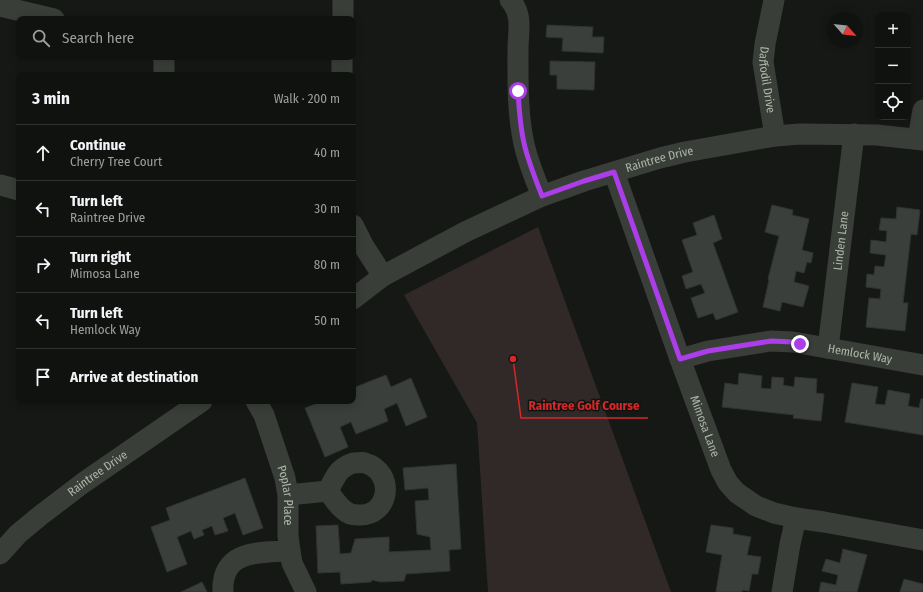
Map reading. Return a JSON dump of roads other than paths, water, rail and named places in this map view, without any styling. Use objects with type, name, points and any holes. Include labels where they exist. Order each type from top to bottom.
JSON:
[{"type":"street","points":[[343,0],[343,16]]},
{"type":"street","points":[[510,0],[515,5],[519,18],[519,119],[524,144],[542,196]]},
{"type":"street","name":"Daffodil Drive","points":[[774,0],[763,62],[775,136]]},
{"type":"street","points":[[0,6],[42,16]]},
{"type":"street","points":[[164,60],[164,72]]},
{"type":"street","points":[[342,60],[342,72]]},
{"type":"street","points":[[921,139],[923,110]]},
{"type":"street","name":"Raintree Drive","points":[[356,297],[383,276],[465,232],[542,196],[584,181],[660,158],[775,136],[800,134],[854,134],[921,139]]},
{"type":"street","name":"Linden Lane","points":[[828,348],[854,134]]},
{"type":"street","name":"Mimosa Lane","points":[[614,172],[680,359],[721,470],[728,483],[737,493],[756,506],[774,513],[923,540]]},
{"type":"street","points":[[0,185],[16,189]]},
{"type":"street","points":[[356,231],[363,246],[383,276]]},
{"type":"street","name":"Hemlock Way","points":[[680,359],[708,351],[771,341],[793,342],[923,365]]},
{"type":"street","name":"Raintree Drive","points":[[0,554],[18,534],[41,515],[83,483],[196,404]]},
{"type":"street","name":"Poplar Place","points":[[258,404],[267,422],[285,478],[288,495],[288,536],[292,562],[306,592]]},
{"type":"street","points":[[288,495],[328,491]]},
{"type":"street","points":[[782,592],[796,518]]},
{"type":"street","points":[[223,592],[222,583],[224,574],[229,566],[240,558],[248,555],[290,551]]},
{"type":"place","name":"Raintree Golf Course","points":[[513,359]]}]
